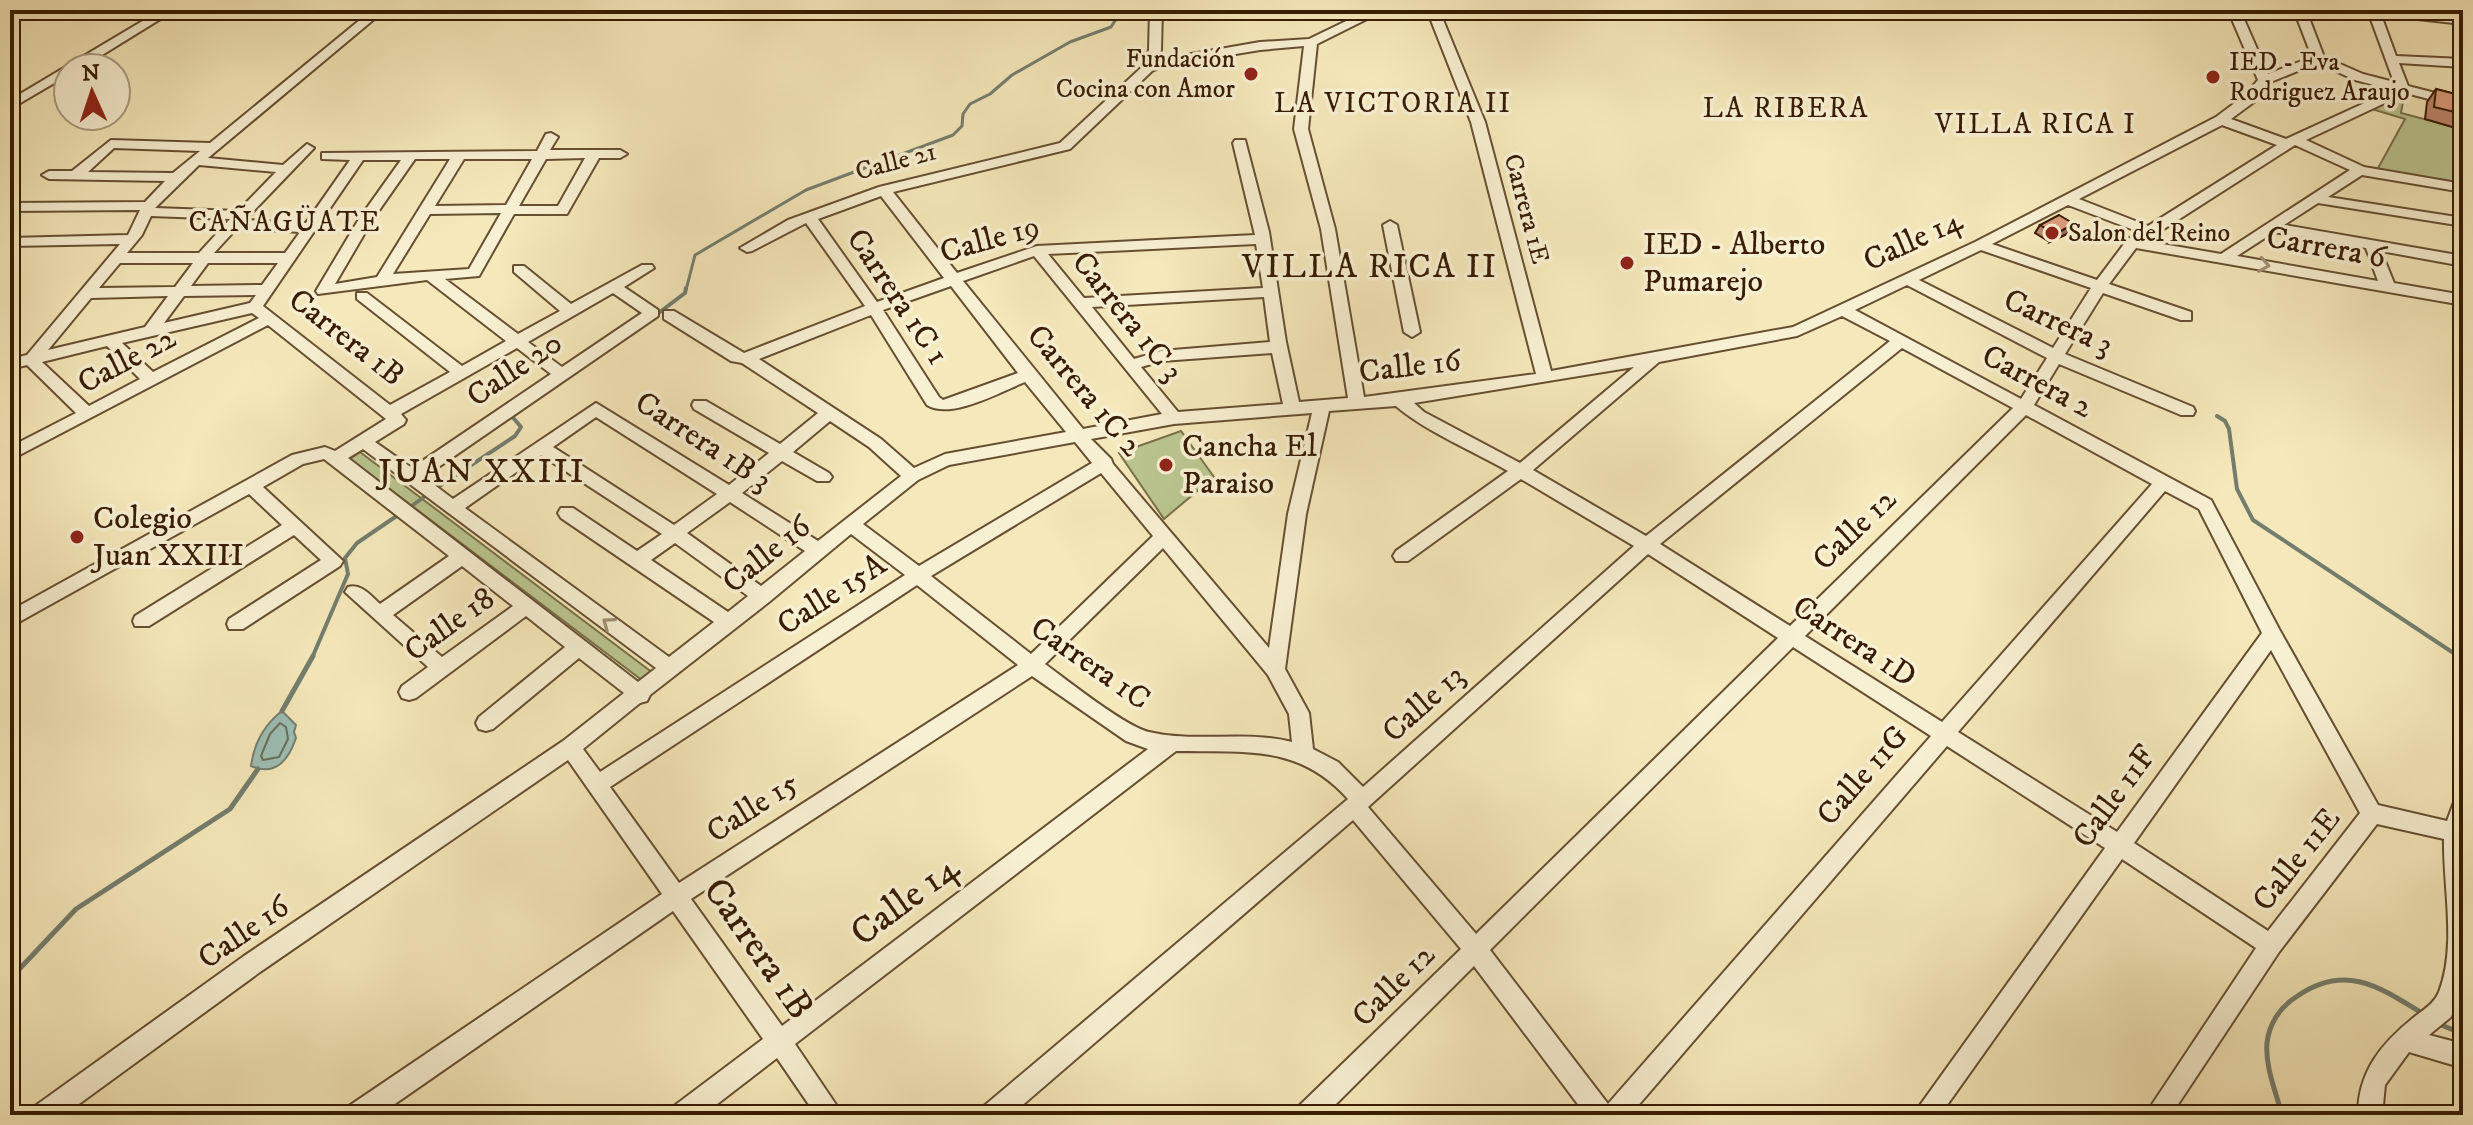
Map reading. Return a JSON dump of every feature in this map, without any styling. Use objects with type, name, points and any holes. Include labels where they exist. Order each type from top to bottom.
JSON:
[{"type":"street","points":[[99,52],[169,10]]},
{"type":"street","points":[[31,360],[131,239],[148,209],[176,177],[379,10]]},
{"type":"street","points":[[1148,68],[1155,50],[1156,10]]},
{"type":"street","points":[[1148,68],[1160,63],[1260,46],[1311,42],[1379,10]]},
{"type":"street","name":"Carrera 1E","points":[[1433,10],[1478,122],[1545,378]]},
{"type":"street","points":[[2234,10],[2264,80],[2318,59],[2341,71],[2463,104]]},
{"type":"street","points":[[2300,10],[2319,53],[2318,59]]},
{"type":"street","points":[[2370,10],[2403,90]]},
{"type":"street","points":[[2370,10],[2463,20]]},
{"type":"street","points":[[1311,42],[1301,129],[1328,229],[1357,404]]},
{"type":"street","points":[[2392,59],[2463,63]]},
{"type":"street","name":"Calle 21","points":[[747,248],[809,217],[884,190],[1065,146],[1148,68]]},
{"type":"street","points":[[10,105],[52,80]]},
{"type":"street","name":"Calle 14","points":[[1402,556],[1522,470],[1655,358],[1797,331],[1980,245],[2221,120],[2249,99],[2264,80]]},
{"type":"street","name":"Calle 12","points":[[1308,1115],[1790,635],[2025,406],[2100,286],[2132,243],[2291,142],[2403,90]]},
{"type":"street","points":[[2221,120],[2291,142],[2360,170],[2463,188]]},
{"type":"street","points":[[412,154],[366,219],[323,291],[383,279],[474,273],[551,137]]},
{"type":"street","points":[[1240,143],[1263,239],[1279,347],[1292,408]]},
{"type":"street","points":[[75,176],[111,144],[213,147]]},
{"type":"street","points":[[128,177],[162,146]]},
{"type":"street","points":[[150,332],[202,258],[307,148]]},
{"type":"street","points":[[327,156],[542,152],[620,154]]},
{"type":"street","points":[[426,210],[562,210],[595,153]]},
{"type":"street","points":[[383,279],[460,154]]},
{"type":"street","points":[[10,364],[255,307],[360,155]]},
{"type":"street","points":[[195,161],[285,169]]},
{"type":"street","points":[[2224,258],[2360,170]]},
{"type":"street","points":[[49,175],[176,177]]},
{"type":"street","name":"Carrera 1C 2","points":[[884,190],[1028,375],[1275,669],[1299,713],[1303,753]]},
{"type":"street","points":[[2066,199],[2148,231]]},
{"type":"street","points":[[2316,199],[2463,222]]},
{"type":"street","points":[[10,207],[148,209],[310,228]]},
{"type":"street","name":"Carrera 1C 1","points":[[809,217],[874,308],[933,401],[941,406],[1028,375]]},
{"type":"street","points":[[1390,225],[1412,332]]},
{"type":"street","points":[[2269,227],[2463,261]]},
{"type":"street","points":[[10,242],[131,239]]},
{"type":"street","name":"Calle 19","points":[[746,358],[801,334],[1037,250],[1263,239]]},
{"type":"street","name":"Carrera 6","points":[[2132,243],[2463,300]]},
{"type":"street","points":[[1980,245],[2186,316]]},
{"type":"street","points":[[2372,246],[2388,287]]},
{"type":"street","name":"Carrera 1C 3","points":[[1037,250],[1174,418]]},
{"type":"street","points":[[115,258],[289,258]]},
{"type":"street","points":[[336,458],[461,373],[647,268]]},
{"type":"street","points":[[519,269],[570,311]]},
{"type":"street","points":[[430,275],[561,374]]},
{"type":"street","name":"Carrera 3","points":[[1908,280],[2056,356],[2187,411]]},
{"type":"street","points":[[614,287],[737,357],[746,358],[875,443],[912,476]]},
{"type":"street","points":[[86,293],[267,290]]},
{"type":"street","points":[[1078,303],[1271,292]]},
{"type":"street","points":[[362,296],[461,373]]},
{"type":"street","name":"Carrera 1B","points":[[255,307],[394,416]]},
{"type":"street","name":"Carrera 2","points":[[1842,309],[2205,505],[2272,634]]},
{"type":"street","name":"Calle 20","points":[[411,477],[561,374],[661,314]]},
{"type":"street","name":"Calle 22","points":[[12,449],[87,414],[270,318]]},
{"type":"street","points":[[111,341],[151,380]]},
{"type":"street","name":"Calle 13","points":[[993,1115],[1358,803],[1647,545],[1899,342]]},
{"type":"street","points":[[1131,365],[1161,356],[1279,347]]},
{"type":"street","name":"Calle 16","points":[[52,1112],[264,955],[570,747],[640,695],[912,476],[945,460],[1174,418],[1399,400],[1655,358]]},
{"type":"street","points":[[31,360],[87,414]]},
{"type":"street","name":"Carrera 1D","points":[[1399,400],[1418,416],[1522,470],[1647,545],[2271,945]]},
{"type":"street","points":[[700,405],[823,477]]},
{"type":"street","points":[[1275,669],[1297,514],[1322,406]]},
{"type":"street","name":"Carrera 1B 3","points":[[540,447],[596,409],[820,551]]},
{"type":"street","points":[[638,560],[728,495],[828,414]]},
{"type":"street","points":[[363,441],[671,669]]},
{"type":"street","points":[[452,508],[540,447],[674,533],[763,597]]},
{"type":"street","points":[[10,620],[307,455],[325,453],[336,458],[640,695]]},
{"type":"street","name":"Calle 15A","points":[[597,785],[920,574],[1105,463]]},
{"type":"street","name":"Calle 11G","points":[[1614,1115],[2164,481]]},
{"type":"street","points":[[236,624],[334,561],[251,486]]},
{"type":"street","points":[[567,513],[730,623]]},
{"type":"street","name":"Carrera 1C","points":[[851,525],[920,574],[1031,666],[1133,735],[1170,744],[1257,746],[1303,753],[1328,766],[1475,949],[1601,1115]]},
{"type":"street","points":[[142,621],[294,526]]},
{"type":"street","name":"Calle 15","points":[[358,1115],[677,896],[1031,666],[1165,535]]},
{"type":"street","points":[[380,614],[462,556]]},
{"type":"street","points":[[354,592],[442,668]]},
{"type":"street","name":"Calle 18","points":[[409,692],[526,606]]},
{"type":"street","name":"Calle 11E","points":[[2157,1115],[2271,945],[2372,814],[2272,634]]},
{"type":"street","name":"Calle 11F","points":[[1925,1115],[2272,634]]},
{"type":"street","points":[[486,723],[579,647]]},
{"type":"street","name":"Calle 14","points":[[683,1115],[1170,744]]},
{"type":"street","name":"Carrera 1B","points":[[570,747],[831,1115]]},
{"type":"street","points":[[2370,1115],[2367,1097],[2381,1065],[2443,1009],[2450,997],[2456,960],[2459,833],[2463,803]]},
{"type":"street","points":[[2372,814],[2459,833]]},
{"type":"street","points":[[2413,1035],[2463,1056]]},
{"type":"green space","points":[[2404,95],[2401,113],[2458,128],[2463,110],[2463,184],[2377,170],[2405,119],[2372,109]]},
{"type":"green space","name":"Cancha El Paraiso","points":[[1181,431],[1214,477],[1164,519],[1119,453]]},
{"type":"green space","points":[[360,452],[653,673],[643,681],[350,459]]},
{"type":"water","points":[[282,711],[296,725],[296,738],[290,753],[274,768],[251,766],[261,735]]},
{"type":"building","points":[[2436,89],[2463,96],[2463,114],[2434,107]]},
{"type":"building","points":[[2059,215],[2074,224],[2055,234],[2040,225]]},
{"type":"waterway","points":[[686,290],[695,255],[806,190],[953,135],[962,126],[963,114],[970,104],[990,94],[1012,75],[1070,42],[1111,27],[1122,10]]},
{"type":"waterway","points":[[656,315],[685,293],[686,288]]},
{"type":"waterway","points":[[435,489],[515,436],[521,427],[510,414]]},
{"type":"waterway","points":[[2217,416],[2225,421],[2229,429],[2237,489],[2253,520],[2461,658]]},
{"type":"waterway","points":[[409,508],[428,494]]},
{"type":"waterway","points":[[312,657],[348,574],[345,558],[357,543],[401,513]]},
{"type":"waterway","points":[[2458,656],[2463,659]]},
{"type":"waterway","points":[[282,711],[312,657]]},
{"type":"waterway","points":[[10,979],[76,909],[230,809],[258,769]]},
{"type":"waterway","points":[[2282,1115],[2269,1070],[2267,1043],[2276,1017],[2296,997],[2330,981],[2362,982],[2393,995],[2425,1015]]},
{"type":"waterway","points":[[2439,1024],[2463,1034]]},
{"type":"place","name":"Fundación Cocina con Amor","points":[[1251,74]]},
{"type":"place","name":"IED - Eva Rodriguez Araujo","points":[[2213,77]]},
{"type":"place","name":"Salon del Reino","points":[[2052,233]]},
{"type":"place","name":"IED - Alberto Pumarejo","points":[[1627,263]]},
{"type":"place","name":"Cancha El Paraiso","points":[[1166,465]]},
{"type":"place","name":"Colegio Juan XXIII","points":[[77,537]]},
{"type":"district","name":"LA VICTORIA II","points":[[1393,103]]},
{"type":"district","name":"LA RIBERA","points":[[1786,108]]},
{"type":"district","name":"VILLA RICA I","points":[[2036,124]]},
{"type":"district","name":"CAÑAGÜATE","points":[[285,222]]},
{"type":"district","name":"VILLA RICA II","points":[[1370,267]]},
{"type":"district","name":"JUAN XXIII","points":[[482,472]]}]
